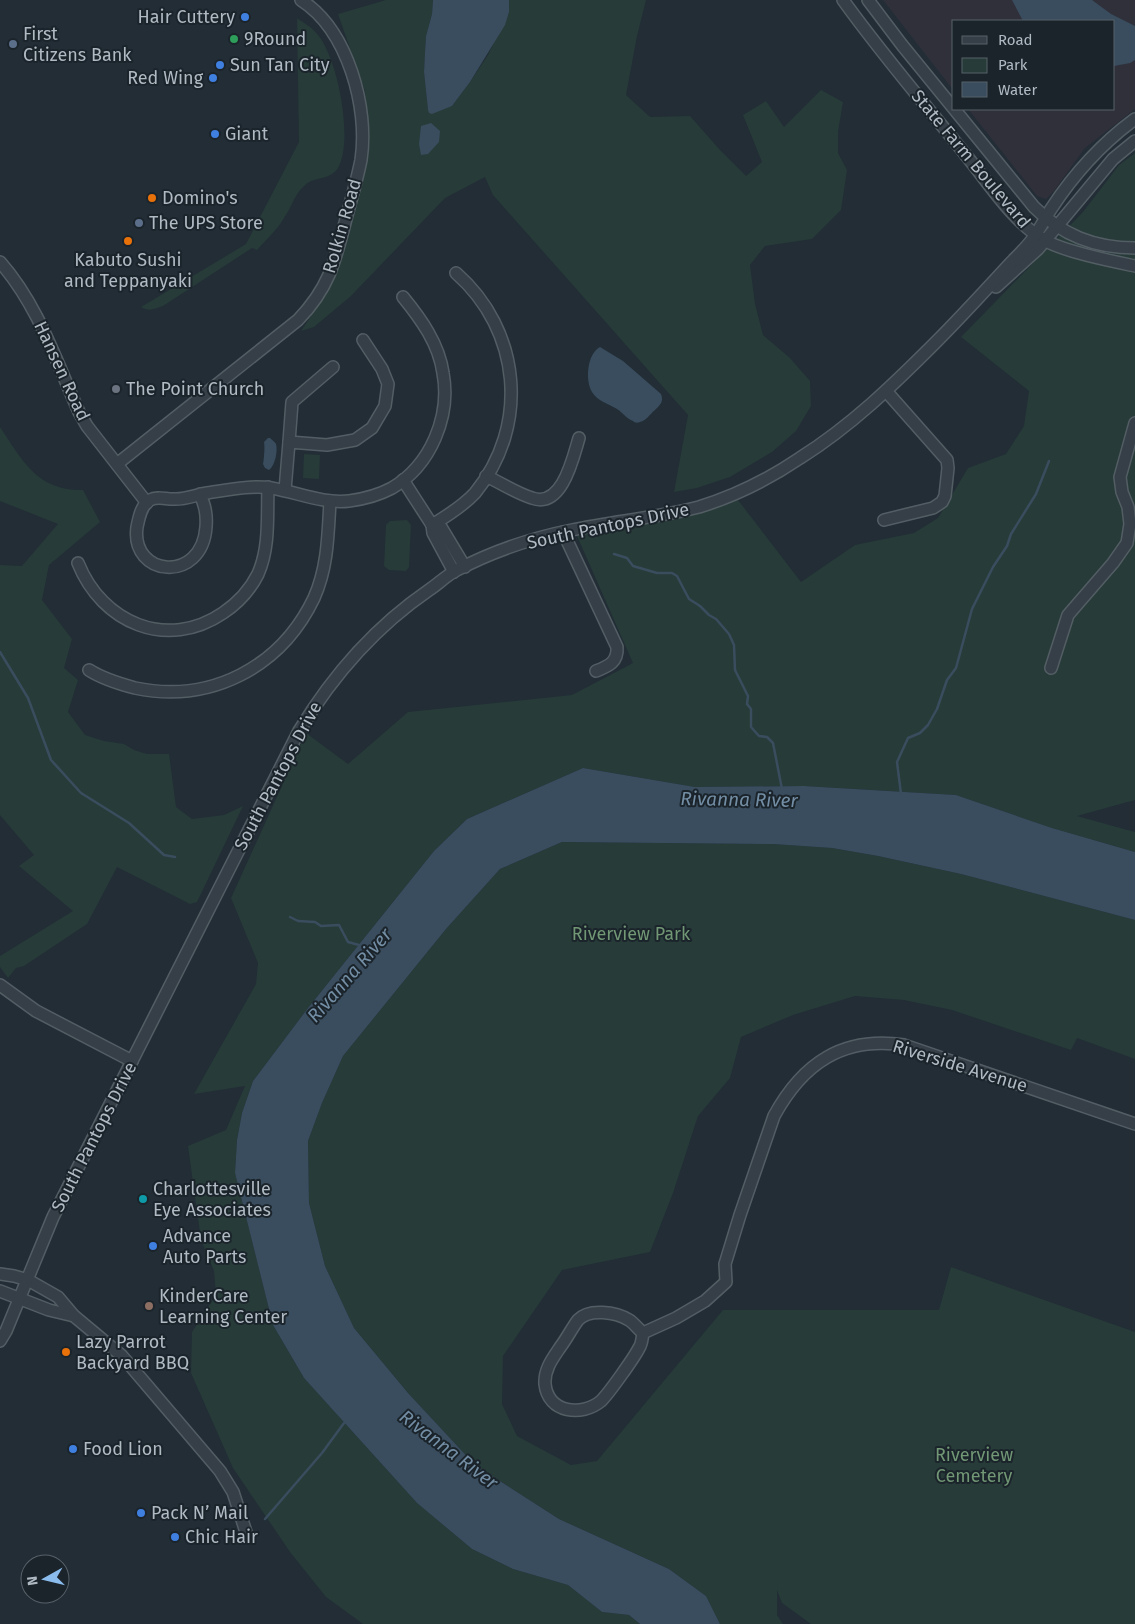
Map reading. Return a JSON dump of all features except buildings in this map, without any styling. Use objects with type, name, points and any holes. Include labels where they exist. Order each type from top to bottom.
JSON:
[{"type":"street","name":"Rolkin Road","points":[[117,464],[298,320],[316,301],[331,272],[360,161],[362,136],[360,107],[355,80],[340,47],[320,15],[301,0]]},
{"type":"street","name":"State Farm Boulevard","points":[[843,0],[888,59],[1018,219],[1041,238],[1060,247],[1135,266]]},
{"type":"street","name":"State Farm Boulevard","points":[[868,0],[902,46],[952,107]]},
{"type":"street","name":"State Farm Boulevard","points":[[954,110],[1034,207],[1057,227],[1069,234],[1103,245],[1118,248],[1135,248]]},
{"type":"street","points":[[1041,238],[1046,218],[1069,184],[1114,134],[1135,120]]},
{"type":"street","points":[[1041,238],[1057,227],[1113,159],[1135,141]]},
{"type":"street","name":"South Pantops Drive","points":[[0,1341],[28,1280],[53,1217],[299,731],[338,674],[369,639],[412,601],[454,572],[492,554],[563,532],[696,507],[744,490],[767,479],[825,441],[859,415],[971,307],[1010,276],[1041,238]]},
{"type":"street","name":"Hansen Road","points":[[0,262],[17,282],[31,306],[87,426],[146,502]]},
{"type":"street","points":[[432,525],[467,500],[478,489],[499,450],[508,425],[511,407],[511,375],[503,340],[491,314],[472,288],[456,273]]},
{"type":"street","points":[[200,494],[207,516],[204,540],[195,557],[180,566],[172,567],[156,565],[148,560],[140,550],[137,531],[139,519],[146,502],[157,498],[186,499],[200,494],[245,487],[268,487],[330,501],[346,501],[369,497],[392,488],[419,465],[439,427],[445,401],[443,372],[439,356],[425,326],[403,296]]},
{"type":"street","points":[[289,442],[326,445],[355,440],[372,428],[385,406],[388,384],[382,369],[363,340]]},
{"type":"street","points":[[285,490],[292,402],[334,367]]},
{"type":"street","points":[[884,520],[937,506],[945,496],[948,468],[947,460],[886,391]]},
{"type":"street","points":[[1051,668],[1068,615],[1113,563],[1126,543],[1130,524],[1128,507],[1122,492],[1120,477],[1135,423]]},
{"type":"street","points":[[486,476],[532,499],[545,499],[552,496],[559,489],[571,465],[579,438]]},
{"type":"street","points":[[403,480],[432,525],[433,533],[454,572]]},
{"type":"street","points":[[78,563],[88,585],[97,597],[107,607],[130,621],[161,630],[175,631],[201,626],[214,620],[238,602],[258,574],[266,546],[268,487]]},
{"type":"street","points":[[89,670],[126,686],[145,690],[181,692],[200,690],[220,684],[257,666],[277,649],[297,627],[314,596],[326,558],[330,501]]},
{"type":"street","points":[[432,525],[441,527],[465,567]]},
{"type":"street","points":[[563,532],[617,647],[617,653],[613,662],[596,671]]},
{"type":"street","points":[[0,985],[36,1011],[132,1061]]},
{"type":"street","name":"Riverside Avenue","points":[[643,1333],[676,1318],[706,1301],[726,1282],[725,1264],[774,1116],[801,1077],[812,1066],[841,1050],[874,1043],[904,1045],[1135,1124]]},
{"type":"street","points":[[0,1274],[28,1280],[58,1296],[74,1316],[122,1356],[214,1465],[233,1492],[246,1532]]},
{"type":"street","points":[[0,1291],[49,1310],[74,1316]]},
{"type":"street","points":[[614,1313],[630,1320],[643,1333],[640,1347],[603,1399],[593,1408],[579,1412],[568,1410],[558,1405],[549,1396],[545,1384],[548,1365],[579,1319],[591,1314],[614,1313]]},
{"type":"shaded area","points":[[883,0],[1135,0],[1135,109],[1085,148],[1046,199],[1037,196],[969,110],[1115,110],[1115,20],[952,20],[952,88]]},
{"type":"green space","points":[[386,0],[433,0],[432,14],[426,36],[424,72],[428,110],[452,106],[470,82],[488,55],[509,12],[509,0],[646,0],[626,95],[650,117],[690,116],[746,176],[762,162],[743,115],[766,101],[784,127],[821,90],[843,102],[838,132],[838,153],[847,170],[841,210],[812,239],[765,246],[750,265],[755,304],[763,335],[790,358],[810,381],[811,406],[796,431],[772,452],[730,477],[697,488],[674,492],[688,415],[493,195],[485,177],[445,198],[351,296],[314,327],[301,331],[328,291],[368,157],[365,91],[338,14]]},
{"type":"green space","points":[[297,18],[318,35],[332,62],[344,119],[343,153],[339,166],[332,174],[313,180],[304,186],[278,227],[257,250],[252,248],[163,306],[149,310],[144,309],[141,307],[246,244],[299,142]]},
{"type":"green space","points":[[1135,153],[1135,800],[1077,816],[1135,832],[1135,852],[1052,828],[956,795],[804,786],[695,787],[583,768],[467,819],[434,851],[308,1008],[253,1081],[242,1113],[237,1140],[235,1173],[273,1325],[304,1378],[417,1503],[472,1549],[513,1569],[568,1585],[602,1612],[629,1615],[640,1624],[363,1624],[326,1597],[290,1552],[233,1468],[191,1373],[192,1332],[216,1295],[214,1271],[201,1240],[188,1146],[226,1130],[245,1086],[194,1094],[256,984],[258,963],[231,898],[306,733],[348,764],[408,712],[572,695],[633,663],[577,536],[687,515],[738,500],[801,582],[855,545],[914,533],[938,518],[968,468],[1006,454],[1024,426],[1029,391],[961,337],[1083,212],[1119,165]]},
{"type":"green space","points":[[0,427],[24,462],[42,479],[67,489],[83,490],[100,522],[49,565],[42,600],[72,639],[64,668],[78,680],[68,712],[85,735],[104,741],[124,744],[134,750],[147,754],[169,754],[176,807],[192,819],[224,815],[243,806],[197,902],[190,904],[117,867],[87,924],[24,966],[16,968],[8,978],[0,967],[0,956],[73,911],[19,866],[34,855],[0,815],[0,565],[22,566],[58,524],[0,501]]},
{"type":"green space","points":[[304,454],[320,455],[319,479],[303,478]]},
{"type":"green space","points":[[407,520],[411,525],[409,567],[406,571],[389,570],[384,566],[386,525],[390,521]]},
{"type":"green space","points":[[562,842],[773,844],[832,848],[961,874],[1135,920],[1135,1059],[1077,1038],[1071,1050],[952,1010],[904,1000],[855,996],[793,1015],[741,1037],[730,1078],[698,1116],[673,1193],[650,1252],[562,1270],[503,1356],[502,1404],[517,1436],[571,1465],[597,1461],[723,1310],[939,1310],[951,1267],[1135,1332],[1135,1624],[811,1624],[782,1603],[777,1590],[777,1615],[783,1624],[720,1624],[706,1596],[669,1569],[559,1519],[475,1465],[408,1393],[354,1328],[325,1266],[309,1203],[308,1141],[322,1103],[343,1056],[446,929],[500,869]]},
{"type":"water","points":[[433,0],[509,0],[509,12],[505,25],[470,82],[452,106],[432,114],[428,110],[424,72],[426,36],[432,14]]},
{"type":"water","points":[[1012,0],[1092,0],[1111,14],[1135,26],[1135,60],[1115,66],[1115,20],[1022,20]]},
{"type":"water","points":[[431,123],[440,131],[439,142],[428,154],[421,155],[419,144],[421,126]]},
{"type":"water","points":[[600,347],[623,361],[661,394],[661,403],[644,420],[638,423],[629,419],[617,409],[600,400],[592,392],[588,381],[588,368],[592,355]]},
{"type":"water","points":[[268,438],[275,442],[277,447],[274,462],[269,470],[263,464],[264,442]]},
{"type":"water","name":"Rivanna River","points":[[583,768],[695,787],[804,786],[956,795],[1052,828],[1135,852],[1135,920],[961,874],[832,848],[773,844],[562,842],[500,869],[446,929],[343,1056],[322,1103],[308,1141],[309,1203],[325,1266],[354,1328],[408,1393],[475,1465],[559,1519],[669,1569],[706,1596],[720,1624],[640,1624],[629,1615],[602,1612],[568,1585],[513,1569],[472,1549],[417,1503],[304,1378],[273,1325],[235,1173],[237,1140],[242,1113],[253,1081],[308,1008],[434,851],[467,819]]},
{"type":"waterway","points":[[901,794],[897,762],[908,738],[920,733],[928,725],[937,709],[947,680],[956,668],[972,609],[993,567],[1007,546],[1011,534],[1036,494],[1049,461]]},
{"type":"waterway","name":"Rivanna River","points":[[614,554],[627,558],[633,566],[657,573],[672,573],[677,576],[689,599],[716,619],[729,634],[734,645],[735,670],[748,696],[747,704],[751,709],[751,727],[759,736],[767,737],[773,743],[782,789]]},
{"type":"waterway","points":[[0,652],[28,698],[51,760],[81,793],[129,823],[164,855],[175,857]]},
{"type":"waterway","name":"Rivanna River","points":[[290,917],[298,921],[315,922],[321,926],[339,925],[348,942],[359,945]]},
{"type":"waterway","points":[[265,1519],[322,1453],[344,1423]]},
{"type":"place","name":"Hair Cuttery","points":[[245,17]]},
{"type":"place","name":"9Round","points":[[234,39]]},
{"type":"place","name":"First Citizens Bank","points":[[13,44]]},
{"type":"place","name":"Sun Tan City","points":[[220,65]]},
{"type":"place","name":"Red Wing","points":[[213,78]]},
{"type":"place","name":"Giant","points":[[215,134]]},
{"type":"place","name":"Domino's","points":[[152,198]]},
{"type":"place","name":"The UPS Store","points":[[139,223]]},
{"type":"place","name":"Kabuto Sushi and Teppanyaki","points":[[128,241]]},
{"type":"place","name":"The Point Church","points":[[116,389]]},
{"type":"place","name":"Charlottesville Eye Associates","points":[[143,1199]]},
{"type":"place","name":"Advance Auto Parts","points":[[153,1246]]},
{"type":"place","name":"KinderCare Learning Center","points":[[149,1306]]},
{"type":"place","name":"Lazy Parrot Backyard BBQ","points":[[66,1352]]},
{"type":"place","name":"Food Lion","points":[[73,1449]]},
{"type":"place","name":"Pack N’ Mail","points":[[141,1513]]},
{"type":"place","name":"Chic Hair","points":[[175,1537]]},
{"type":"park label","name":"Riverview Park","points":[[631,934]]},
{"type":"park label","name":"Riverview Cemetery","points":[[974,1465]]}]
